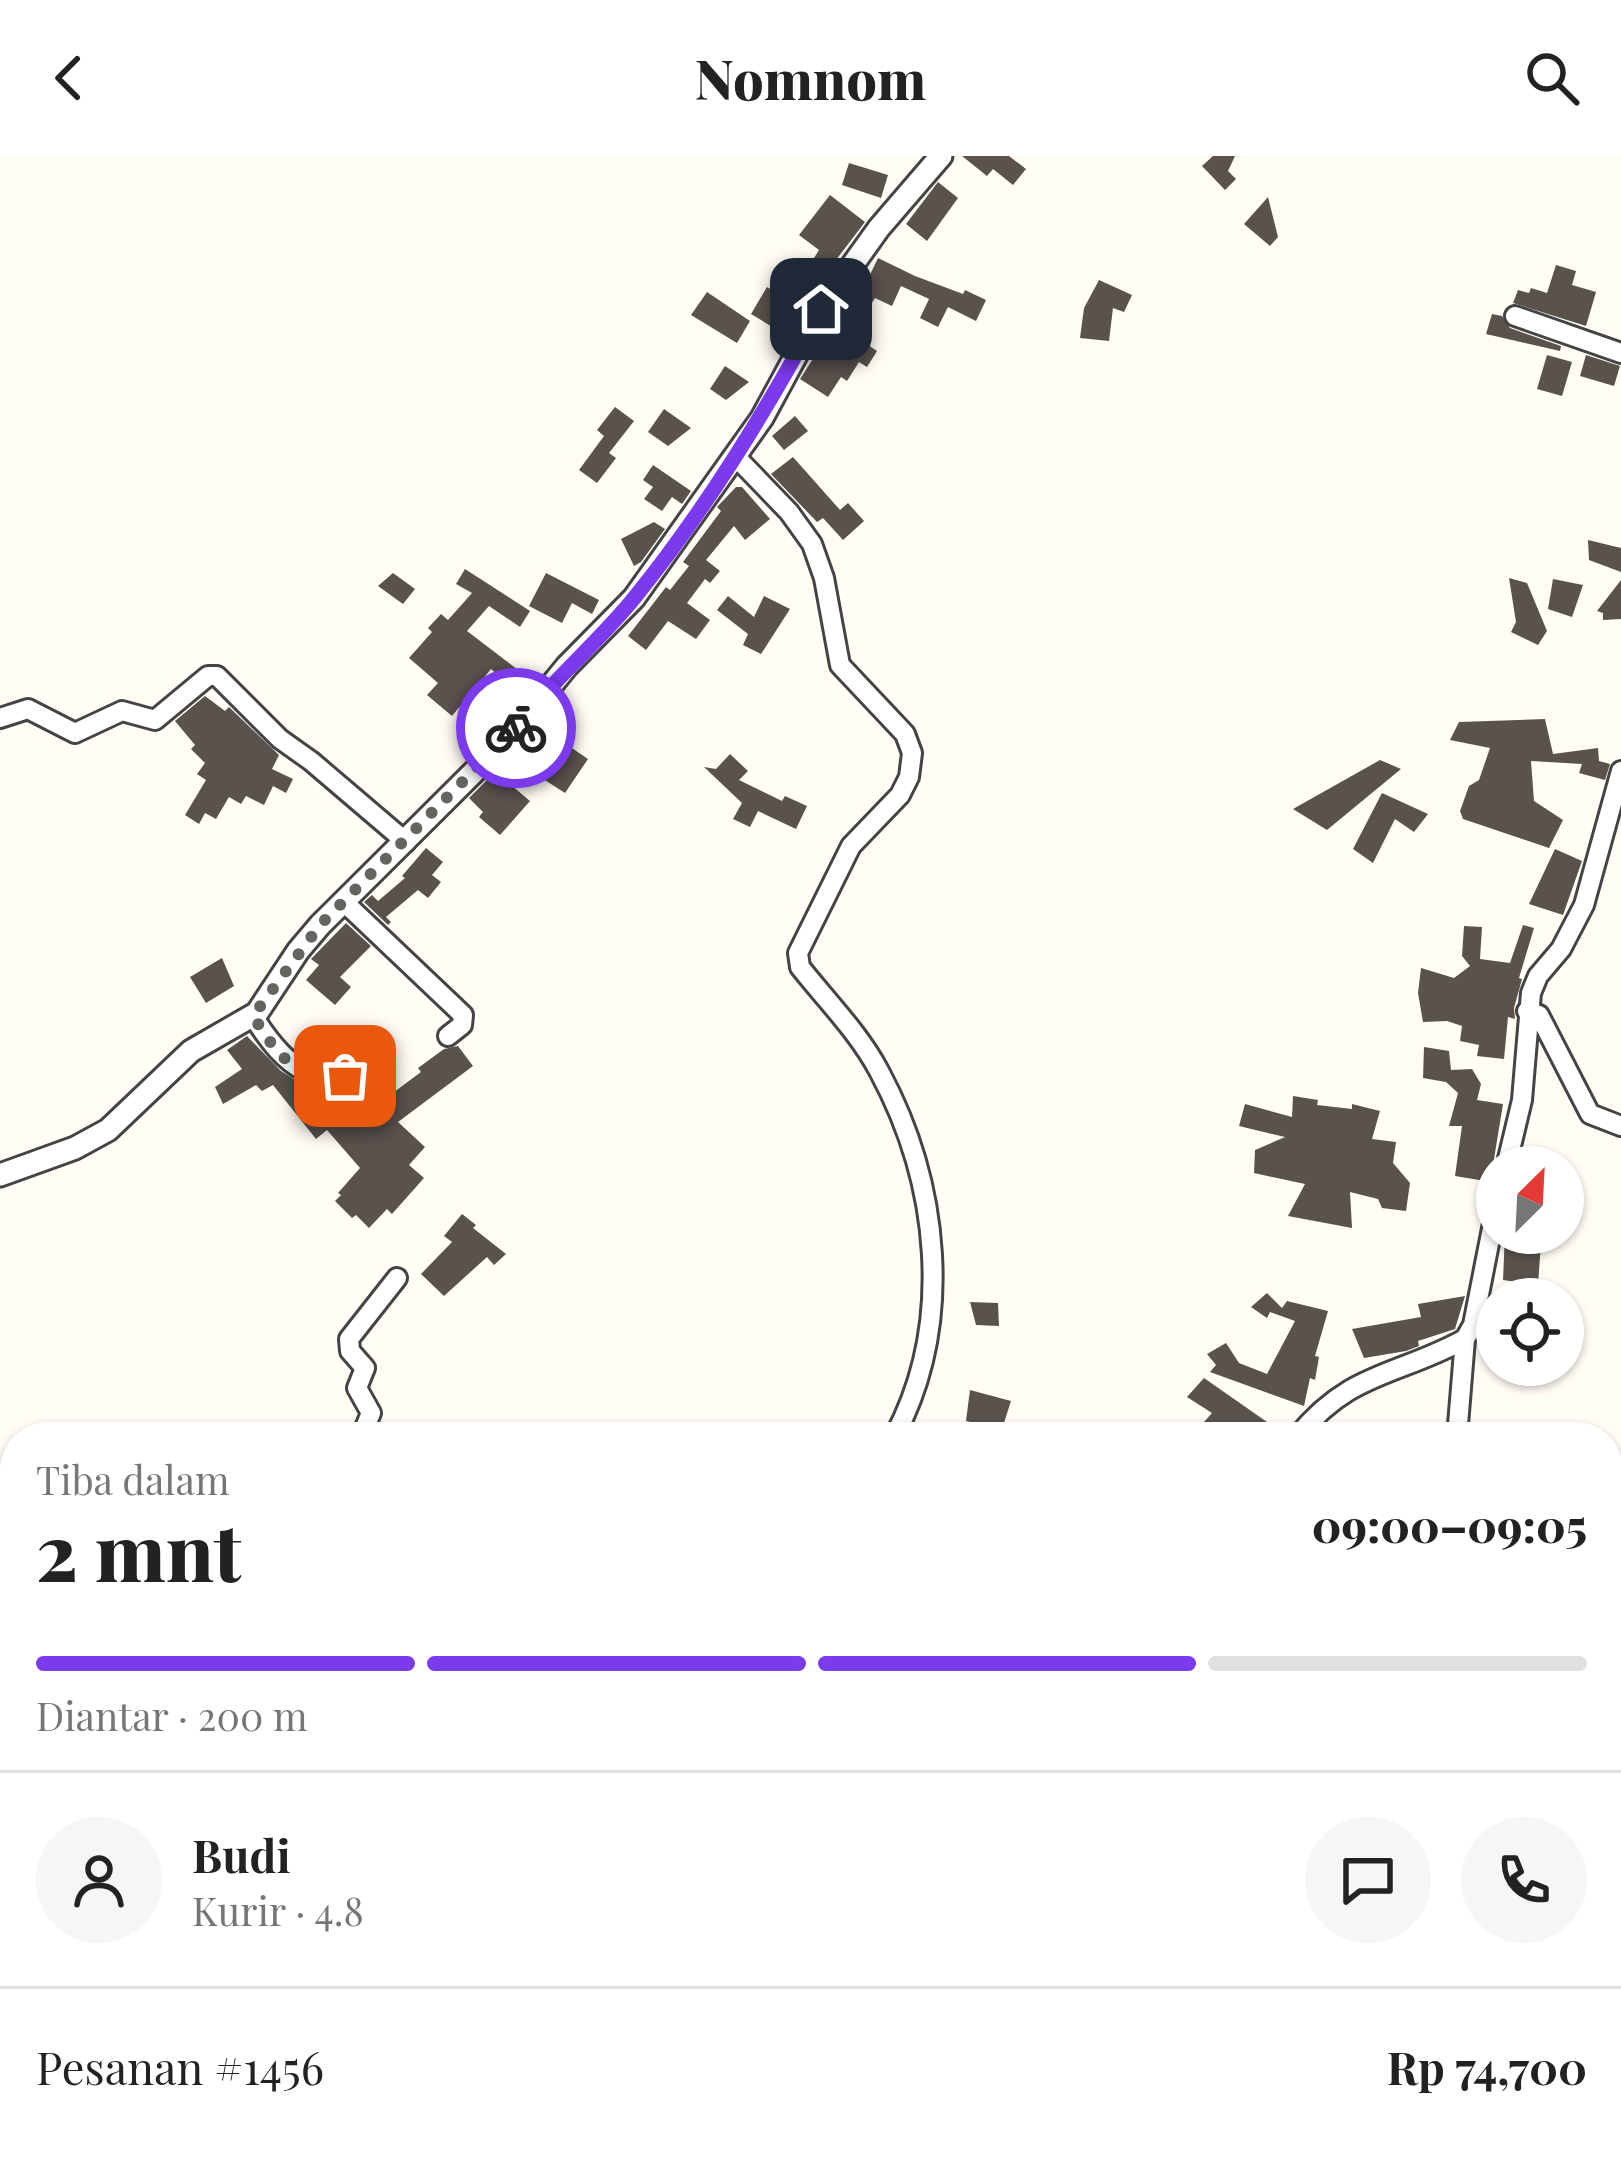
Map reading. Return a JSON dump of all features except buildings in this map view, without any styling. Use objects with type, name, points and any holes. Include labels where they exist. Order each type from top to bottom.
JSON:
[{"type":"street","points":[[0,1175],[76,1148],[108,1130],[191,1051],[253,1016],[267,1001],[298,951],[509,737],[567,666],[634,598],[736,457],[821,309],[879,228],[941,156]]},
{"type":"street","points":[[1515,316],[1621,353]]},
{"type":"street","points":[[736,457],[789,512],[812,544],[824,578],[840,665],[905,734],[912,753],[909,777],[900,795],[851,846],[797,953],[800,967],[878,1068],[908,1135],[928,1203],[932,1247],[929,1326],[923,1366],[902,1422]]},
{"type":"street","points":[[0,718],[28,710],[75,733],[122,711],[155,720],[208,676],[217,676],[280,740],[406,842]]},
{"type":"street","points":[[1511,1146],[1522,1100],[1527,1011],[1538,976],[1561,949],[1584,905],[1621,771]]},
{"type":"street","points":[[344,902],[463,1015],[464,1022],[448,1036]]},
{"type":"street","points":[[1527,1011],[1538,1015],[1590,1114],[1621,1126]]},
{"type":"street","points":[[253,1016],[272,1045],[293,1067],[308,1074],[345,1076],[377,1064]]},
{"type":"street","points":[[1458,1422],[1465,1339],[1473,1325],[1487,1254]]},
{"type":"street","points":[[367,1422],[371,1413],[358,1388],[365,1367],[353,1355],[349,1339],[397,1278]]},
{"type":"street","points":[[1310,1422],[1323,1406],[1356,1384],[1465,1339]]},
{"type":"way so far","points":[[345,1076],[308,1074],[293,1067],[253,1016],[320,925],[516,728]]},
{"type":"route","points":[[516,728],[567,666],[634,598],[728,469],[821,309]]}]
